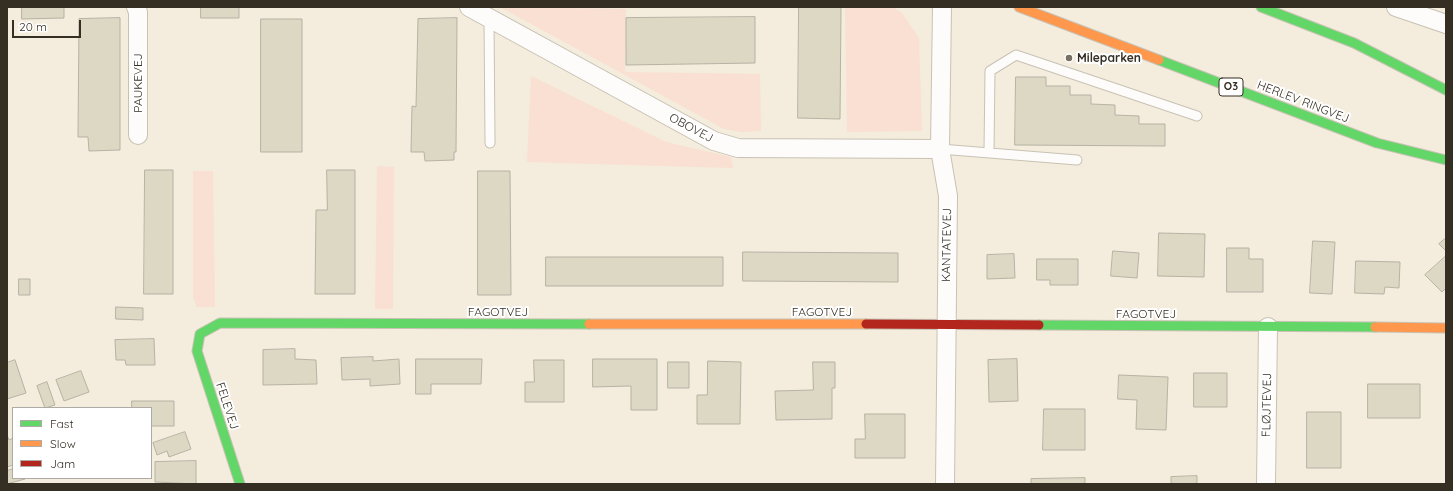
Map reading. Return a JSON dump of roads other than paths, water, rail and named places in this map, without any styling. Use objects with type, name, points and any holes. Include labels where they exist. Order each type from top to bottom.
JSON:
[{"type":"street","name":"PAUKEVEJ","points":[[136,7],[138,12],[138,135]]},
{"type":"street","name":"OBOVEJ","points":[[469,7],[714,141],[738,148],[940,149]]},
{"type":"street","name":"KANTATEVEJ","points":[[942,7],[940,149],[948,196],[945,484]]},
{"type":"street","name":"HERLEV RINGVEJ","points":[[1019,7],[1377,143],[1446,160]]},
{"type":"street","points":[[1261,7],[1354,44],[1446,90]]},
{"type":"street","points":[[1396,7],[1446,24]]},
{"type":"street","name":"FAGOTVEJ","points":[[200,334],[220,323],[946,324],[1446,328]]},
{"type":"street","name":"FLØJTEVEJ","points":[[1266,484],[1268,327]]},
{"type":"street","name":"FELEVEJ","points":[[200,334],[197,351],[240,484]]},
{"type":"lane","points":[[489,18],[490,143]]},
{"type":"lane","points":[[989,152],[990,71],[1016,55],[1198,116]]},
{"type":"lane","points":[[940,149],[1077,160]]},
{"type":"place","name":"Mileparken","points":[[1069,58]]}]
